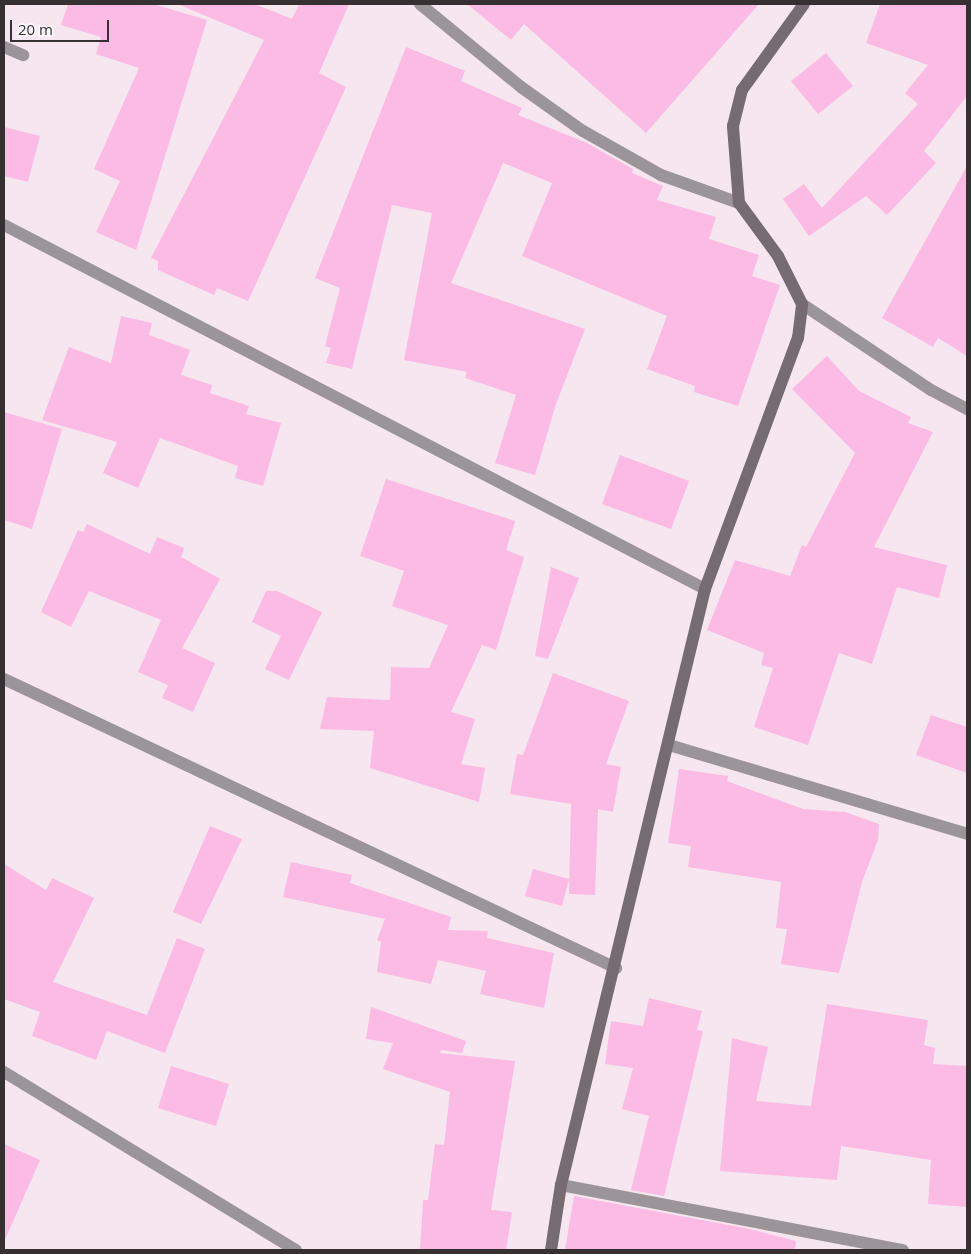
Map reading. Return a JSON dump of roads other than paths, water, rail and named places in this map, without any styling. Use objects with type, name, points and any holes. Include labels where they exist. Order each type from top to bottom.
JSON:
[{"type":"street","points":[[420,4],[521,87],[583,131],[661,175],[739,203]]},
{"type":"street","points":[[804,4],[742,90],[733,126],[739,203],[778,256],[802,304],[931,390],[967,409]]},
{"type":"street","points":[[4,47],[23,55]]},
{"type":"street","points":[[4,225],[706,589]]},
{"type":"street","points":[[552,1250],[561,1186],[616,968],[706,589],[798,338],[802,304]]},
{"type":"street","points":[[4,679],[616,968]]},
{"type":"street","points":[[669,745],[967,834]]},
{"type":"street","points":[[4,1072],[296,1250]]},
{"type":"street","points":[[561,1186],[903,1250]]}]
